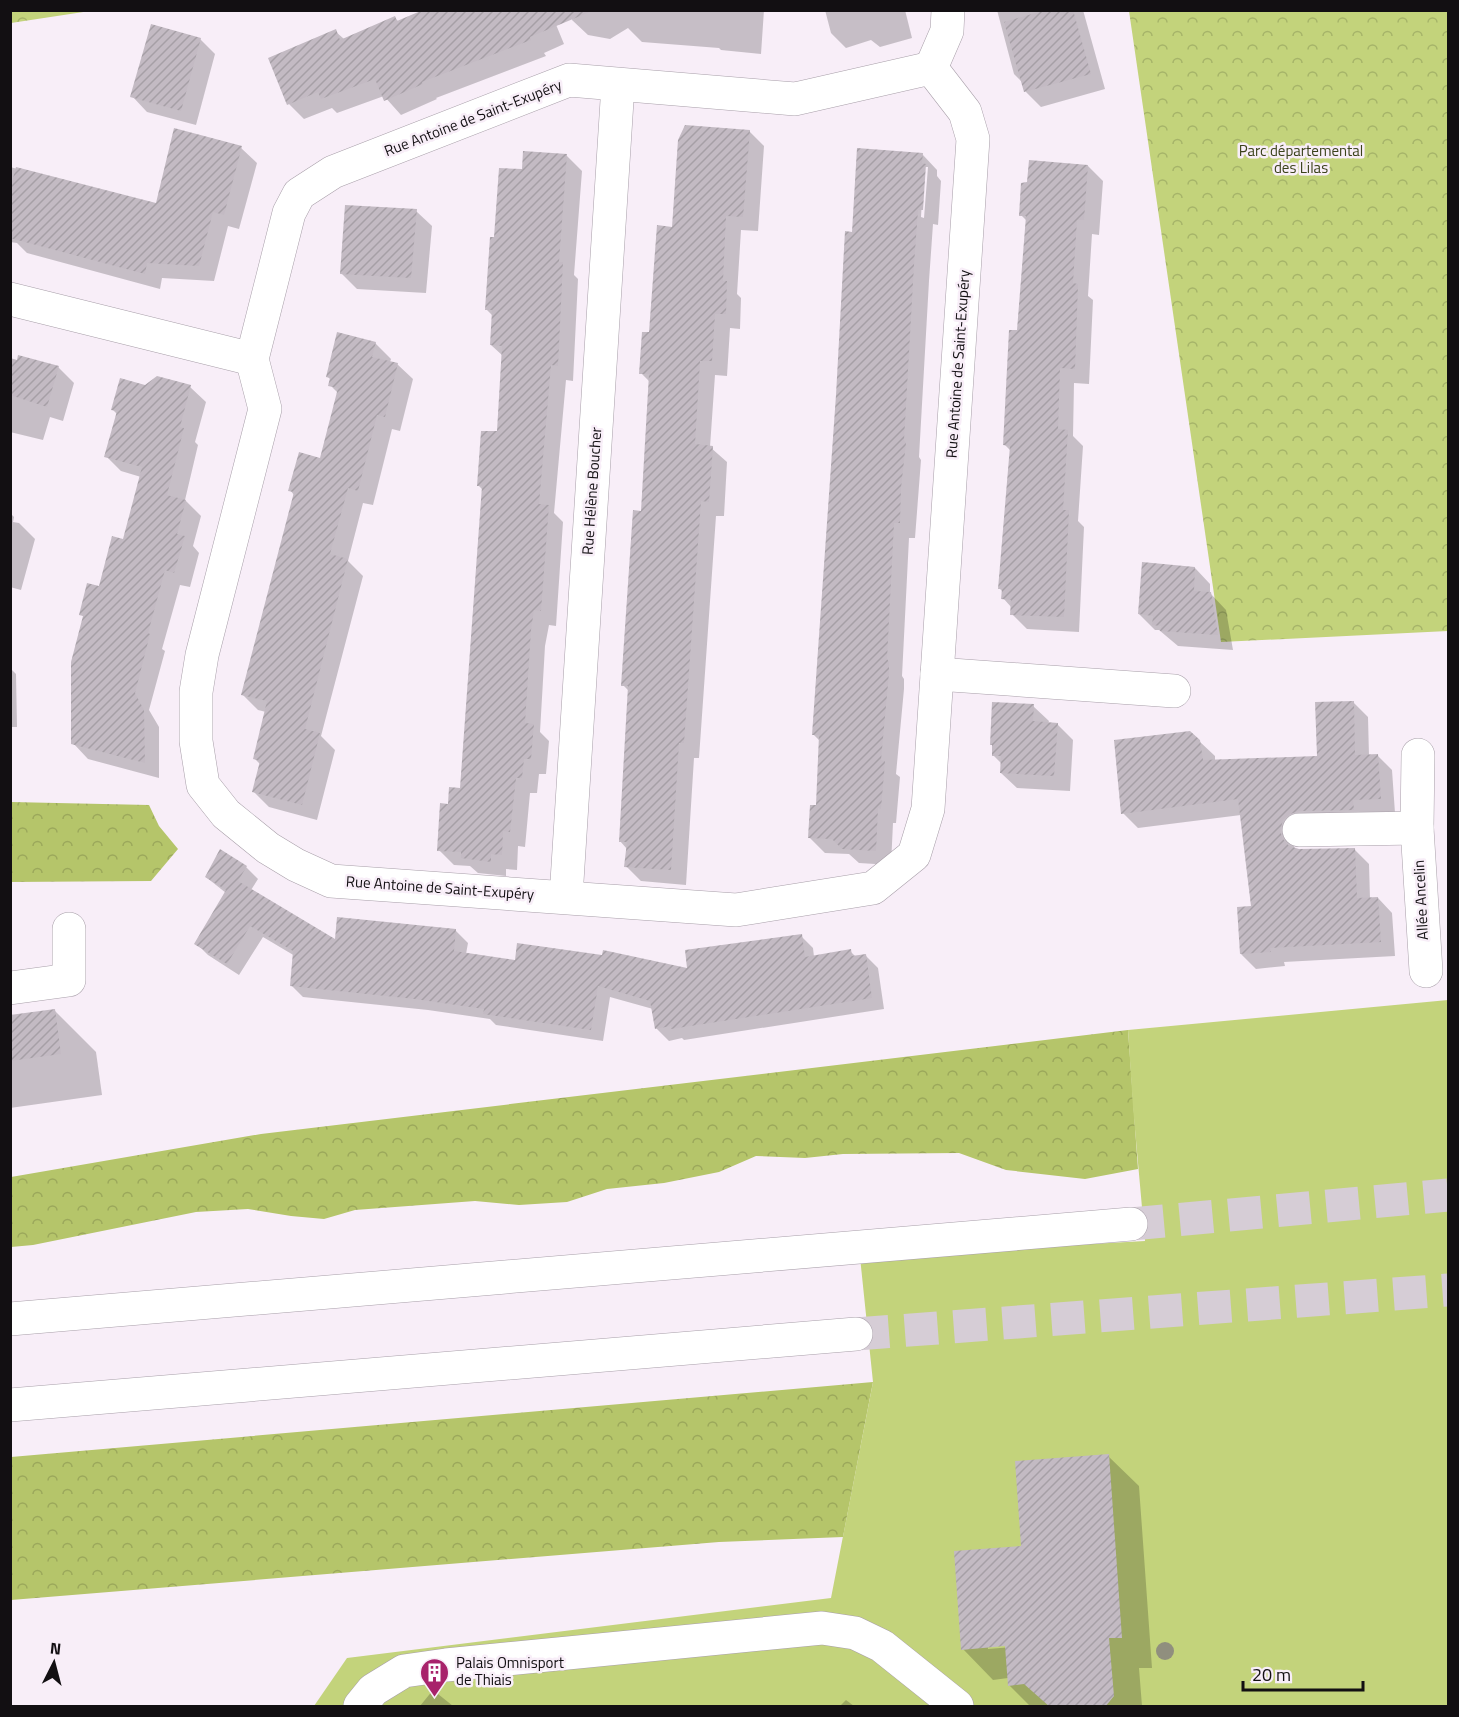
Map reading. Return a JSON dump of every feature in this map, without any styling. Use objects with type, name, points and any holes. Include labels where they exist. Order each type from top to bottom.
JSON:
[{"type":"main road","points":[[931,68],[947,31],[948,10]]},
{"type":"main road","name":"Rue Antoine de Saint-Exupéry","points":[[931,68],[965,112],[972,139],[928,809],[914,855],[873,888],[736,910],[331,880],[296,865],[268,848],[226,814],[203,785],[196,741],[196,692],[202,655],[265,409],[252,359],[289,213],[299,194],[333,172],[569,80],[795,99],[931,68]]},
{"type":"main road","name":"Rue Hélène Boucher","points":[[566,897],[618,85]]},
{"type":"main road","points":[[10,299],[252,359]]},
{"type":"main road","points":[[937,674],[1174,691]]},
{"type":"main road","name":"Allée Ancelin","points":[[1418,755],[1417,828],[1425,971]]},
{"type":"main road","points":[[1299,830],[1417,828]]},
{"type":"main road","points":[[10,988],[69,980],[69,929]]},
{"type":"main road","points":[[10,1319],[1131,1224]]},
{"type":"main road","points":[[10,1405],[856,1335]]},
{"type":"main road","points":[[360,1707],[373,1690],[404,1671],[822,1629],[855,1633],[882,1646],[957,1707]]},
{"type":"green space","points":[[11,10],[90,10],[90,11],[11,23]]},
{"type":"green space","name":"Parc départemental des Lilas","points":[[1129,11],[1448,11],[1448,631],[1221,642]]},
{"type":"green space","points":[[11,802],[149,805],[159,826],[178,849],[151,881],[11,882]]},
{"type":"green space","points":[[1448,1000],[1448,1706],[314,1706],[347,1658],[831,1598],[873,1382],[860,1257],[1145,1241],[1128,1030]]},
{"type":"green space","points":[[1128,1030],[1138,1169],[1085,1179],[1006,1170],[959,1153],[843,1154],[805,1158],[756,1156],[719,1172],[664,1183],[607,1189],[567,1202],[519,1205],[475,1201],[355,1210],[324,1219],[248,1209],[196,1212],[33,1245],[11,1247],[11,1177],[261,1134]]},
{"type":"green space","points":[[873,1382],[843,1537],[719,1542],[11,1600],[11,1457]]},
{"type":"building","points":[[423,10],[592,11],[530,37],[531,40],[422,82],[423,84],[384,101],[375,79],[321,99],[318,92],[287,105],[268,58],[336,29],[340,40],[395,16],[397,21]]},
{"type":"building","points":[[1046,10],[1073,10],[1091,74],[1024,92],[1004,22]]},
{"type":"building","points":[[151,24],[201,38],[181,111],[130,97]]},
{"type":"building","points":[[685,125],[750,130],[743,217],[726,216],[723,281],[727,281],[726,314],[715,314],[712,361],[700,361],[695,444],[713,446],[709,502],[701,501],[684,743],[679,743],[671,870],[624,867],[627,842],[619,842],[628,686],[621,686],[633,510],[641,511],[649,374],[639,374],[642,332],[649,332],[657,225],[672,227],[678,140]]},
{"type":"building","points":[[174,128],[242,146],[224,215],[213,212],[199,266],[147,263],[145,274],[10,238],[10,190],[16,167],[156,203]]},
{"type":"building","points":[[857,148],[923,153],[922,163],[926,164],[923,210],[918,210],[914,265],[900,523],[894,523],[887,659],[889,673],[881,760],[885,761],[881,809],[878,808],[876,851],[842,849],[832,839],[808,838],[810,805],[816,805],[819,735],[812,735],[845,231],[852,232]]},
{"type":"building","points":[[523,151],[567,154],[559,262],[563,262],[558,366],[551,365],[539,504],[549,505],[541,611],[534,610],[531,630],[525,723],[534,724],[531,759],[524,759],[522,778],[516,778],[510,832],[503,831],[502,855],[491,854],[491,862],[461,858],[461,852],[437,851],[440,803],[448,804],[449,787],[460,788],[482,486],[477,486],[481,431],[497,431],[502,346],[490,345],[492,310],[485,310],[490,237],[494,237],[499,168],[522,169]]},
{"type":"building","points":[[1029,160],[1088,165],[1084,220],[1077,220],[1073,283],[1078,284],[1075,369],[1060,368],[1058,429],[1068,430],[1063,510],[1069,510],[1064,617],[1010,615],[1011,600],[1001,599],[1002,589],[998,589],[1010,446],[1003,445],[1009,330],[1017,330],[1026,216],[1019,216],[1021,183],[1027,182]]},
{"type":"building","points":[[345,205],[417,209],[411,278],[340,274]]},
{"type":"building","points":[[337,332],[376,342],[372,357],[398,363],[385,417],[377,415],[358,491],[348,488],[330,554],[348,559],[305,729],[320,733],[302,805],[252,792],[260,761],[253,759],[267,701],[241,695],[294,492],[288,491],[299,452],[320,458],[338,388],[328,386],[330,378],[326,377]]},
{"type":"building","points":[[18,355],[59,366],[47,407],[10,395],[10,358],[17,360]]},
{"type":"building","points":[[157,376],[191,385],[180,427],[184,428],[167,495],[186,500],[177,534],[185,536],[174,573],[165,570],[135,693],[144,710],[145,763],[71,744],[71,662],[83,616],[79,615],[87,583],[99,586],[112,536],[123,539],[142,467],[104,457],[117,411],[111,410],[120,378],[145,385]]},
{"type":"building","points":[[1142,562],[1195,567],[1194,591],[1211,592],[1218,635],[1160,631],[1161,626],[1152,625],[1153,616],[1138,614]]},
{"type":"building","points":[[1354,701],[1355,755],[1378,754],[1381,799],[1353,800],[1354,810],[1299,811],[1283,820],[1280,831],[1289,846],[1299,849],[1355,848],[1357,898],[1378,897],[1381,942],[1270,948],[1271,952],[1240,954],[1237,907],[1251,906],[1238,799],[1121,814],[1114,740],[1190,731],[1200,740],[1203,760],[1317,756],[1315,702]]},
{"type":"building","points":[[992,702],[1034,704],[1033,721],[1058,723],[1054,776],[1000,773],[1001,756],[992,756],[992,745],[990,745]]},
{"type":"building","points":[[220,849],[247,866],[238,881],[335,939],[337,917],[456,929],[454,951],[515,960],[517,943],[602,955],[603,950],[687,968],[685,950],[802,934],[805,957],[851,949],[852,956],[866,954],[872,998],[671,1029],[671,1026],[655,1029],[650,1001],[598,986],[591,1030],[483,1014],[484,1009],[415,999],[290,986],[293,951],[250,926],[227,964],[194,944],[226,890],[205,877]]},
{"type":"building","points":[[55,1009],[61,1054],[10,1061],[10,1015]]},
{"type":"building","points":[[1109,1454],[1122,1638],[1109,1638],[1114,1696],[1105,1707],[1050,1707],[1024,1684],[1008,1686],[1005,1646],[961,1650],[954,1551],[1021,1546],[1015,1461]]},
{"type":"tunnel","points":[[1131,1224],[1448,1195]]},
{"type":"tunnel","points":[[856,1334],[1448,1290]]},
{"type":"place","name":"Palais Omnisport de Thiais","points":[[435,1698]]}]
